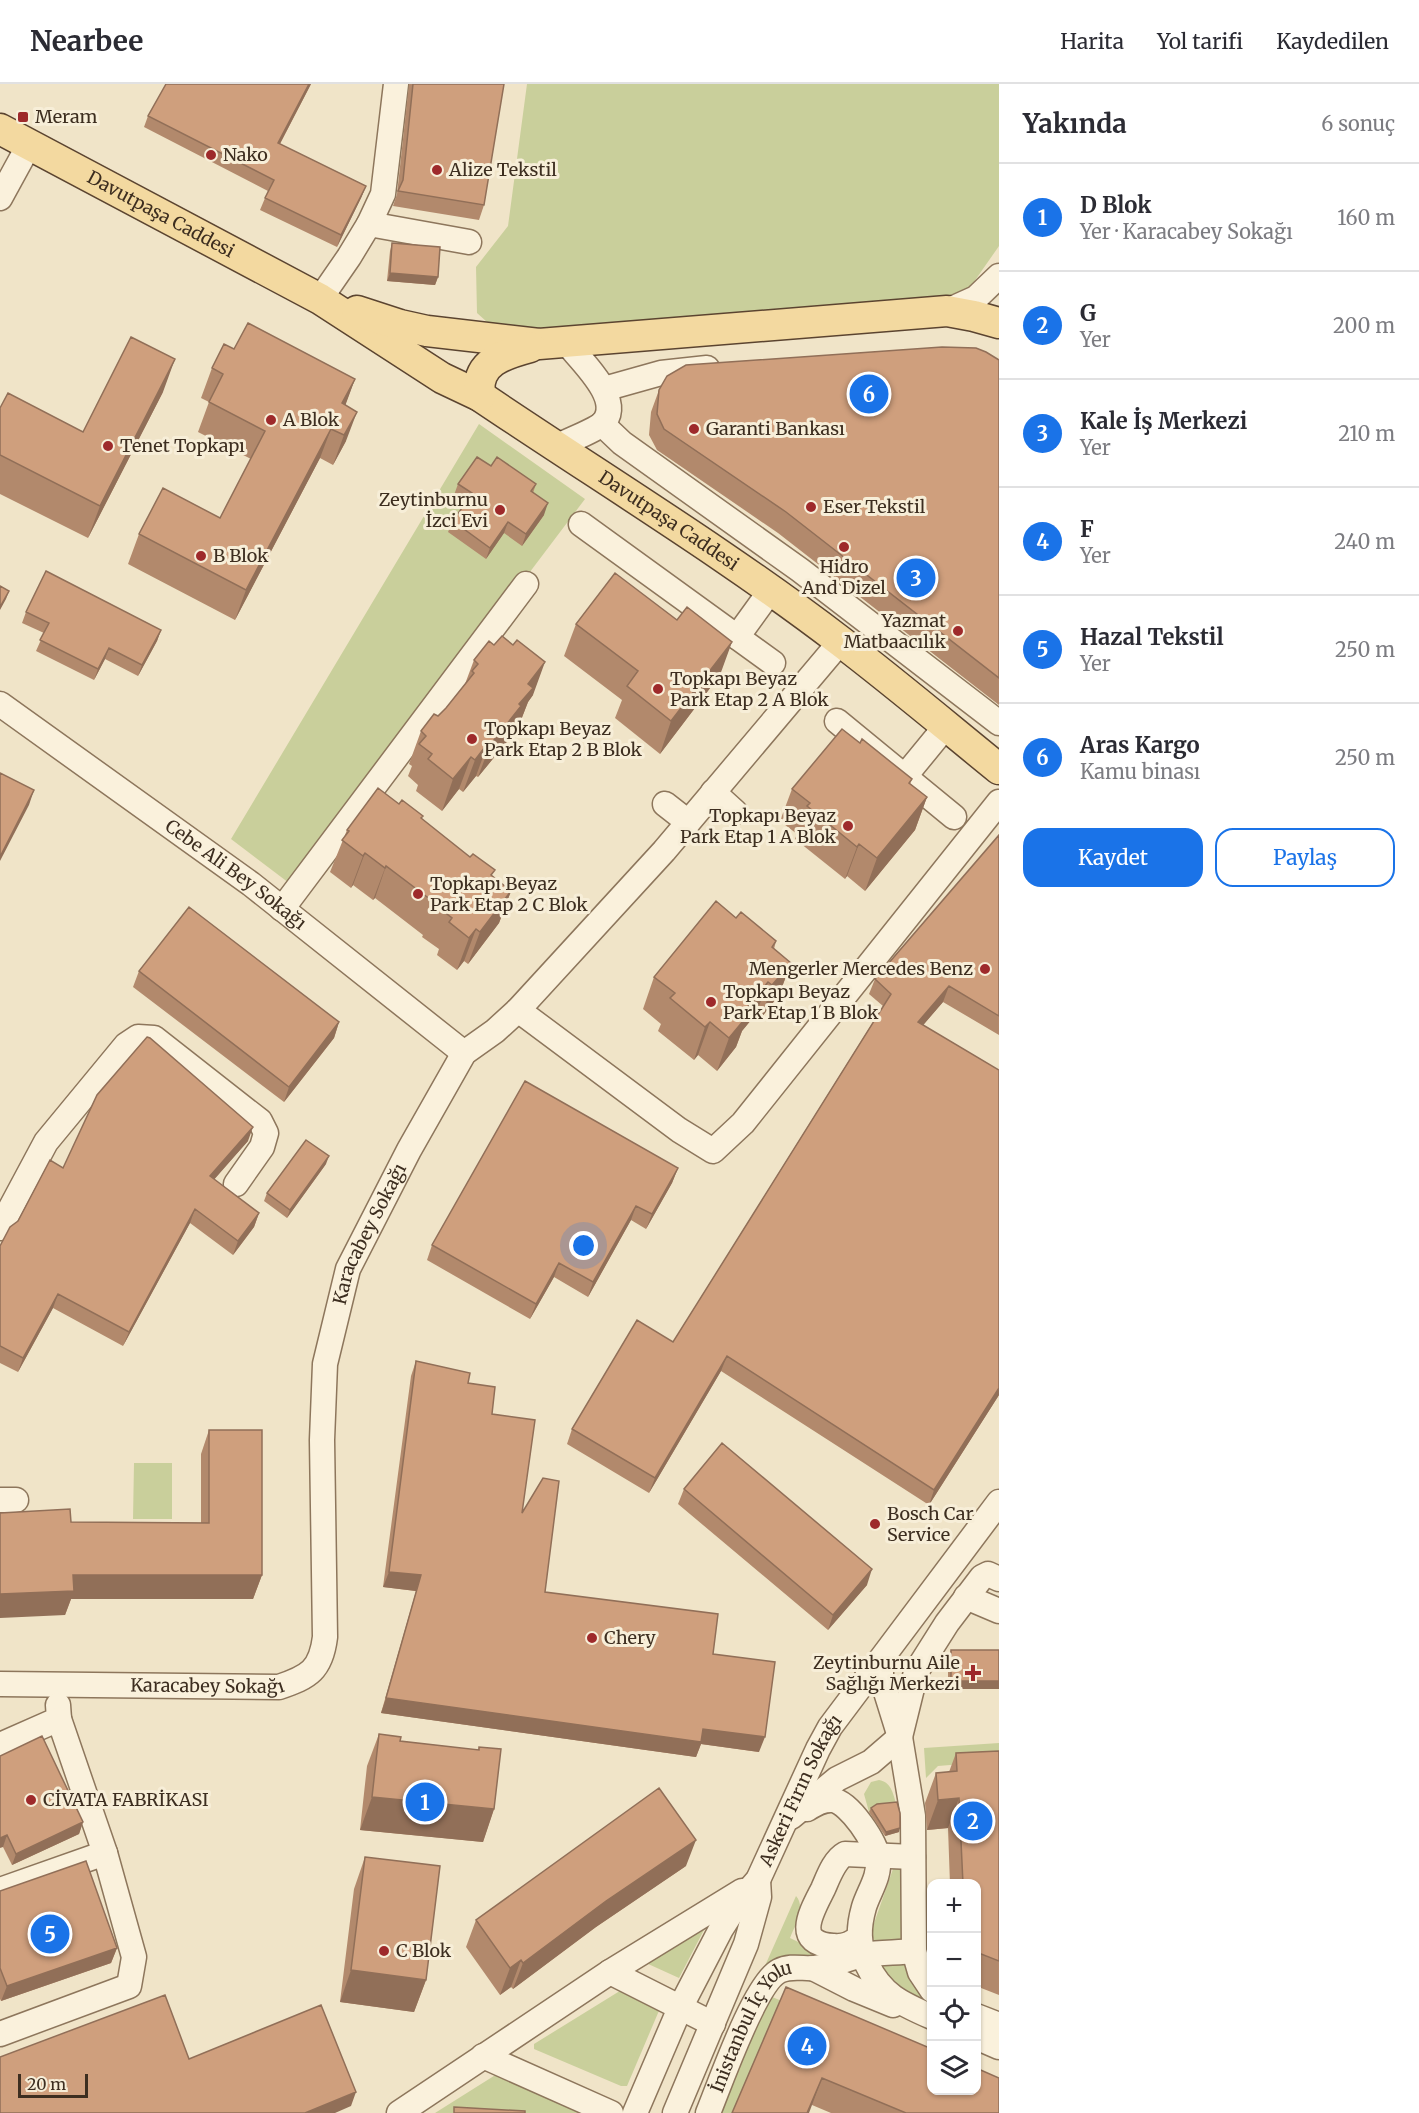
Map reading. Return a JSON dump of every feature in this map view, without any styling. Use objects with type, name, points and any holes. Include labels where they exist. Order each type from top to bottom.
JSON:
[{"type":"main road","name":"Davutpaşa Caddesi","points":[[0,129],[320,299],[441,378],[480,396],[668,519],[771,590],[841,641],[999,769]]},
{"type":"main road","name":"Davutpaşa Caddesi","points":[[320,299],[400,325],[459,335],[552,343],[947,311],[999,323]]},
{"type":"main road","points":[[480,396],[478,388],[480,379],[496,357],[552,343]]},
{"type":"street","points":[[320,299],[350,257],[383,195],[396,84]]},
{"type":"street","points":[[0,198],[29,145]]},
{"type":"street","points":[[369,224],[469,242]]},
{"type":"street","points":[[947,311],[976,298],[999,276]]},
{"type":"street","points":[[552,343],[604,389],[609,401],[609,413],[602,424],[556,447]]},
{"type":"street","points":[[604,389],[661,373],[730,365]]},
{"type":"street","points":[[602,424],[622,443],[800,570],[999,723]]},
{"type":"street","points":[[581,524],[773,663]]},
{"type":"street","points":[[282,909],[525,584]]},
{"type":"street","points":[[737,637],[771,590]]},
{"type":"street","name":"Karacabey Sokağı","points":[[0,1684],[279,1687],[306,1677],[315,1668],[321,1659],[325,1637],[322,1440],[325,1364],[348,1269],[353,1259],[409,1150],[464,1053],[495,1031],[518,1010],[664,851],[841,641]]},
{"type":"street","name":"Cebe Ali Bey Sokağı","points":[[0,704],[251,884],[464,1053]]},
{"type":"street","points":[[837,721],[954,816]]},
{"type":"street","points":[[905,776],[946,726]]},
{"type":"street","points":[[713,792],[735,812]]},
{"type":"street","points":[[518,1010],[679,1130],[713,1151],[743,1123],[999,802]]},
{"type":"street","points":[[665,804],[688,822]]},
{"type":"street","points":[[0,1228],[46,1142],[126,1045],[138,1036],[154,1038],[260,1121],[266,1133],[262,1147],[236,1184]]},
{"type":"street","name":"Askeri Fırın Sokağı","points":[[636,2113],[680,2008],[721,1929],[737,1904],[759,1880],[830,1727],[881,1661],[990,1531],[999,1502]]},
{"type":"street","points":[[785,1822],[837,1779],[871,1762],[900,1737],[916,1672],[981,1577],[988,1574],[999,1579]]},
{"type":"street","points":[[966,1597],[999,1611]]},
{"type":"street","points":[[881,1661],[881,1676],[900,1737],[913,1816],[914,1951],[920,1972],[930,1987]]},
{"type":"street","points":[[0,2034],[129,1986],[134,1956],[105,1852],[59,1719],[56,1685]]},
{"type":"street","points":[[0,1745],[59,1719]]},
{"type":"street","points":[[785,1822],[820,1801],[831,1800],[844,1804],[875,1847],[878,1857],[877,1875],[860,1921],[861,1946],[834,1946],[819,1943],[809,1933],[808,1919],[836,1862],[842,1856],[853,1854],[878,1857],[913,1857]]},
{"type":"street","points":[[0,1890],[105,1852]]},
{"type":"street","points":[[399,2113],[610,1972],[759,1880]]},
{"type":"street","name":"Askeri Fırın Sokağı","points":[[675,2113],[746,1944],[759,1897],[759,1880]]},
{"type":"street","name":"İnistanbul İç Yolu","points":[[708,2113],[752,2009],[761,1990],[772,1976],[779,1971],[793,1967],[813,1968],[832,1965],[861,1946],[914,1951]]},
{"type":"street","name":"İnistanbul İç Yolu","points":[[861,1946],[878,1985],[907,2007],[927,2015]]},
{"type":"street","name":"İnistanbul İç Yolu","points":[[813,1968],[885,2003],[907,2007]]},
{"type":"street","points":[[610,1972],[713,2024]]},
{"type":"street","points":[[981,2018],[999,2025]]},
{"type":"street","points":[[981,2039],[999,2047]]},
{"type":"street","points":[[483,2056],[611,2113]]},
{"type":"green space","points":[[527,84],[999,84],[999,246],[962,299],[497,331],[477,313],[476,267],[508,226]]},
{"type":"green space","points":[[479,424],[585,499],[293,886],[231,839]]},
{"type":"green space","points":[[134,1463],[172,1463],[172,1519],[133,1519]]},
{"type":"green space","points":[[999,1743],[999,1761],[938,1766],[926,1778],[924,1748]]},
{"type":"green space","points":[[879,1780],[889,1786],[896,1803],[869,1812],[864,1794],[871,1782]]},
{"type":"green space","points":[[894,1866],[902,1871],[904,1934],[902,1941],[877,1945],[872,1936],[872,1929]]},
{"type":"green space","points":[[796,1896],[799,1900],[800,1911],[790,1938],[817,1951],[814,1960],[760,1977]]},
{"type":"green space","points":[[706,1926],[679,1978],[646,1963]]},
{"type":"green space","points":[[905,1956],[927,1996],[927,2010],[903,1999],[875,1963]]},
{"type":"green space","points":[[623,1989],[661,2006],[627,2086],[621,2086],[534,2049],[534,2044]]},
{"type":"green space","points":[[770,1996],[927,2063],[927,2066],[734,2113],[720,2113]]},
{"type":"green space","points":[[497,2074],[588,2113],[435,2113]]},
{"type":"building","points":[[166,84],[309,84],[278,143],[366,186],[341,235],[265,198],[274,180],[148,116]]},
{"type":"building","points":[[413,84],[504,84],[484,205],[398,191],[403,180]]},
{"type":"building","points":[[392,243],[440,247],[438,277],[390,273]]},
{"type":"building","points":[[248,323],[355,379],[342,403],[357,412],[344,435],[331,429],[246,590],[139,534],[163,488],[220,518],[265,431],[209,402],[223,374],[212,368],[224,344],[234,349]]},
{"type":"building","name":"Tenet Topkapı","points":[[131,337],[175,359],[100,506],[0,455],[0,408],[8,393],[83,432]]},
{"type":"building","points":[[942,347],[976,348],[999,360],[999,678],[786,512],[664,429],[657,414],[659,390],[667,376],[686,365]]},
{"type":"building","name":"Zeytinburnu İzci Evi","points":[[477,457],[491,466],[497,457],[536,484],[531,491],[548,503],[526,534],[508,522],[490,548],[453,521],[472,493],[458,484]]},
{"type":"building","points":[[46,571],[161,630],[142,665],[109,648],[98,669],[40,640],[49,623],[26,612]]},
{"type":"building","points":[[615,573],[677,620],[687,607],[732,642],[671,721],[627,686],[638,671],[576,624]]},
{"type":"building","points":[[0,586],[9,591],[0,607]]},
{"type":"building","name":"Topkapı Beyaz Park Etap 2 B Blok","points":[[502,636],[513,645],[517,640],[545,662],[528,684],[533,688],[519,704],[521,706],[490,745],[488,743],[475,760],[471,757],[453,779],[428,759],[432,754],[419,744],[426,736],[421,731],[434,714],[438,716],[446,708],[474,673],[472,671],[478,664],[474,660],[489,641],[494,645]]},
{"type":"building","points":[[842,729],[860,743],[862,739],[912,779],[909,783],[927,797],[877,858],[859,844],[857,847],[807,806],[810,803],[792,789]]},
{"type":"building","points":[[0,773],[34,790],[0,857]]},
{"type":"building","points":[[378,788],[399,804],[402,800],[470,857],[473,854],[495,870],[491,875],[511,891],[480,932],[476,929],[469,938],[449,922],[452,918],[435,903],[386,866],[385,868],[365,853],[363,856],[342,840]]},
{"type":"building","points":[[999,835],[999,1016],[949,986],[918,1022],[999,1070],[999,1388],[934,1490],[727,1356],[655,1478],[572,1429],[637,1320],[673,1342],[891,994],[875,979]]},
{"type":"building","points":[[716,901],[736,918],[741,912],[776,941],[772,947],[791,963],[772,985],[768,982],[744,1011],[748,1015],[729,1038],[710,1022],[705,1027],[670,998],[675,993],[654,977]]},
{"type":"building","points":[[189,907],[339,1022],[289,1087],[139,971]]},
{"type":"building","points":[[147,1037],[253,1127],[210,1176],[259,1213],[238,1241],[195,1209],[129,1332],[58,1294],[23,1358],[0,1346],[0,1246],[10,1227],[18,1221],[50,1160],[63,1168],[97,1095]]},
{"type":"building","points":[[525,1081],[678,1168],[652,1214],[636,1206],[593,1282],[559,1263],[536,1304],[432,1245]]},
{"type":"building","points":[[306,1140],[329,1156],[290,1210],[267,1193]]},
{"type":"building","points":[[416,1361],[470,1373],[468,1383],[495,1387],[492,1414],[535,1420],[522,1513],[543,1478],[559,1481],[545,1592],[718,1614],[713,1654],[775,1662],[765,1737],[703,1729],[701,1742],[386,1698],[421,1575],[389,1572]]},
{"type":"building","points":[[209,1430],[262,1430],[262,1575],[73,1575],[74,1591],[0,1594],[0,1513],[70,1509],[71,1522],[209,1523]]},
{"type":"building","points":[[722,1443],[872,1569],[833,1615],[684,1489]]},
{"type":"building","name":"Zeytinburnu Aile Sağlığı Merkezi","points":[[951,1650],[999,1650],[999,1681],[951,1681]]},
{"type":"building","points":[[379,1734],[401,1737],[400,1741],[479,1750],[479,1747],[501,1749],[494,1809],[372,1797]]},
{"type":"building","name":"CİVATA FABRİKASI","points":[[42,1736],[83,1822],[16,1854],[7,1835],[0,1838],[0,1756]]},
{"type":"building","points":[[999,1751],[999,1961],[981,1954],[981,1879],[963,1879],[959,1798],[938,1800],[936,1773],[957,1771],[956,1753]]},
{"type":"building","points":[[659,1788],[696,1840],[606,1901],[523,1963],[521,1960],[510,1968],[476,1920]]},
{"type":"building","points":[[897,1802],[900,1828],[886,1832],[871,1808],[877,1804]]},
{"type":"building","name":"C Blok","points":[[365,1857],[440,1866],[426,1980],[351,1970]]},
{"type":"building","points":[[86,1861],[117,1948],[7,1986],[0,1968],[0,1891]]},
{"type":"building","points":[[786,1987],[927,2047],[927,2095],[981,2095],[981,2070],[999,2078],[999,2113],[906,2113],[822,2078],[807,2113],[732,2113]]},
{"type":"building","points":[[165,1995],[189,2059],[321,2005],[356,2092],[305,2113],[0,2113],[0,2057]]},
{"type":"building","points":[[454,2107],[525,2111],[525,2113],[454,2113]]},
{"type":"place","name":"Meram","points":[[23,117]]},
{"type":"place","name":"Nako","points":[[211,155]]},
{"type":"place","name":"Alize Tekstil","points":[[437,170]]},
{"type":"place","name":"Aras Kargo","points":[[869,394]]},
{"type":"place","name":"A Blok","points":[[271,420]]},
{"type":"place","name":"Garanti Bankası","points":[[694,429]]},
{"type":"place","name":"Tenet Topkapı","points":[[108,446]]},
{"type":"place","name":"Eser Tekstil","points":[[811,507]]},
{"type":"place","name":"Zeytinburnu İzci Evi","points":[[500,510]]},
{"type":"place","name":"Hidro And Dizel","points":[[844,547]]},
{"type":"place","name":"B Blok","points":[[201,556]]},
{"type":"place","name":"Kale İş Merkezi","points":[[916,578]]},
{"type":"place","name":"Yazmat Matbaacılık","points":[[958,631]]},
{"type":"place","name":"Topkapı Beyaz Park Etap 2 A Blok","points":[[658,689]]},
{"type":"place","name":"Topkapı Beyaz Park Etap 2 B Blok","points":[[472,739]]},
{"type":"place","name":"Topkapı Beyaz Park Etap 1 A Blok","points":[[848,826]]},
{"type":"place","name":"Topkapı Beyaz Park Etap 2 C Blok","points":[[418,894]]},
{"type":"place","name":"Mengerler Mercedes Benz","points":[[985,969]]},
{"type":"place","name":"Topkapı Beyaz Park Etap 1 B Blok","points":[[711,1002]]},
{"type":"place","name":"Bosch Car Service","points":[[875,1524]]},
{"type":"place","name":"Chery","points":[[592,1638]]},
{"type":"place","name":"Zeytinburnu Aile Sağlığı Merkezi","points":[[973,1673]]},
{"type":"place","name":"CİVATA FABRİKASI","points":[[31,1800]]},
{"type":"place","name":"D Blok","points":[[425,1802]]},
{"type":"place","name":"G","points":[[973,1821]]},
{"type":"place","name":"Hazal Tekstil","points":[[50,1934]]},
{"type":"place","name":"C Blok","points":[[384,1951]]},
{"type":"place","name":"F","points":[[807,2046]]}]
